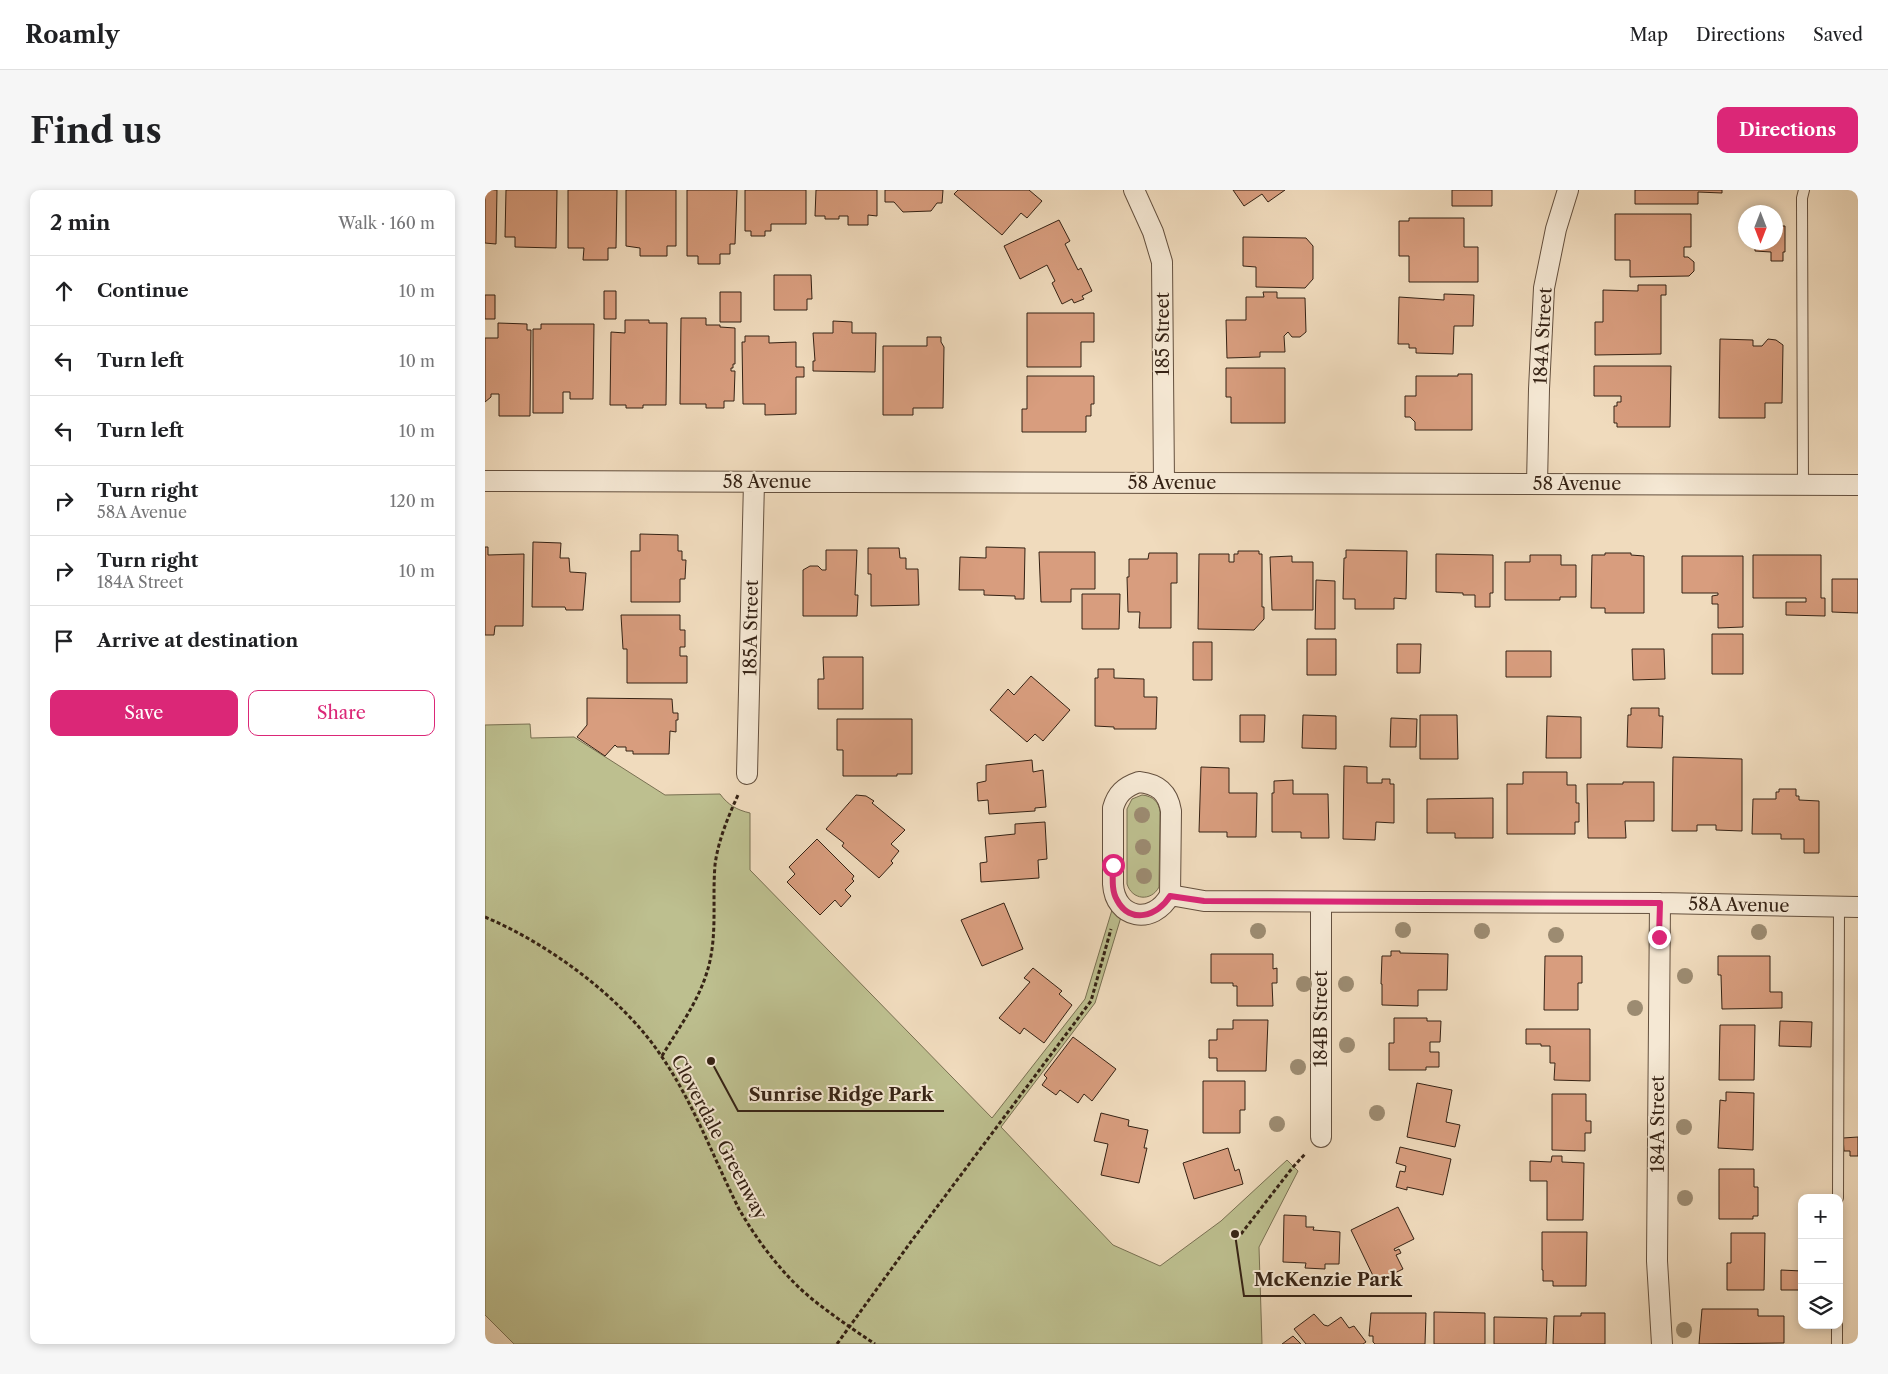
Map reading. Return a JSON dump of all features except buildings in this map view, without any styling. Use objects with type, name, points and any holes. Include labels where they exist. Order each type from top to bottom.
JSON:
[{"type":"street","name":"185 Street","points":[[1135,190],[1153,232],[1162,262],[1163,483]]},
{"type":"street","name":"184A Street","points":[[1537,484],[1544,288],[1555,229],[1568,190]]},
{"type":"street","name":"58 Avenue","points":[[485,481],[1858,486]]},
{"type":"street","name":"185A Street","points":[[747,774],[755,482]]},
{"type":"street","points":[[1139,782],[1149,783],[1165,793],[1170,802],[1170,896],[1158,910],[1150,914],[1141,915],[1131,913],[1123,908],[1117,901],[1114,893],[1113,808],[1121,791],[1129,785],[1139,782]]},
{"type":"street","name":"58A Avenue","points":[[1170,896],[1204,901],[1660,903],[1849,907]]},
{"type":"street","name":"184B Street","points":[[1321,902],[1321,1137]]},
{"type":"street","name":"184A Street","points":[[1660,903],[1657,1261],[1661,1344]]},
{"type":"lane","points":[[1803,486],[1802,198],[1804,190]]},
{"type":"lane","points":[[1838,1194],[1849,907]]},
{"type":"lane","points":[[1837,1329],[1837,1344]]},
{"type":"path","points":[[661,1056],[698,996],[707,972],[713,944],[715,864],[731,810]]},
{"type":"path","name":"Cloverdale Greenway","points":[[485,917],[543,948],[581,973],[614,1002],[661,1056],[688,1101],[739,1210],[783,1271],[811,1298],[875,1344]]},
{"type":"path","points":[[837,1344],[1091,1001],[1112,926]]},
{"type":"path","points":[[1241,1234],[1293,1168],[1321,1137]]},
{"type":"green space","points":[[530,724],[531,738],[574,737],[665,795],[720,794],[733,806],[750,813],[750,870],[992,1118],[1085,999],[1112,910],[1121,917],[1095,1003],[1001,1127],[1113,1245],[1160,1266],[1221,1221],[1287,1160],[1298,1171],[1259,1247],[1262,1344],[514,1344],[485,1315],[485,725]]},
{"type":"green space","points":[[1142,795],[1155,800],[1160,812],[1159,887],[1156,892],[1147,897],[1137,896],[1129,889],[1127,884],[1127,809],[1132,799]]},
{"type":"place","name":"Sunrise Ridge Park","points":[[711,1061]]},
{"type":"place","name":"McKenzie Park","points":[[1235,1234]]},
{"type":"route","points":[[1113,865],[1113,884],[1117,901],[1131,913],[1141,915],[1150,914],[1158,910],[1170,896],[1204,901],[1660,903],[1659,937]]}]
